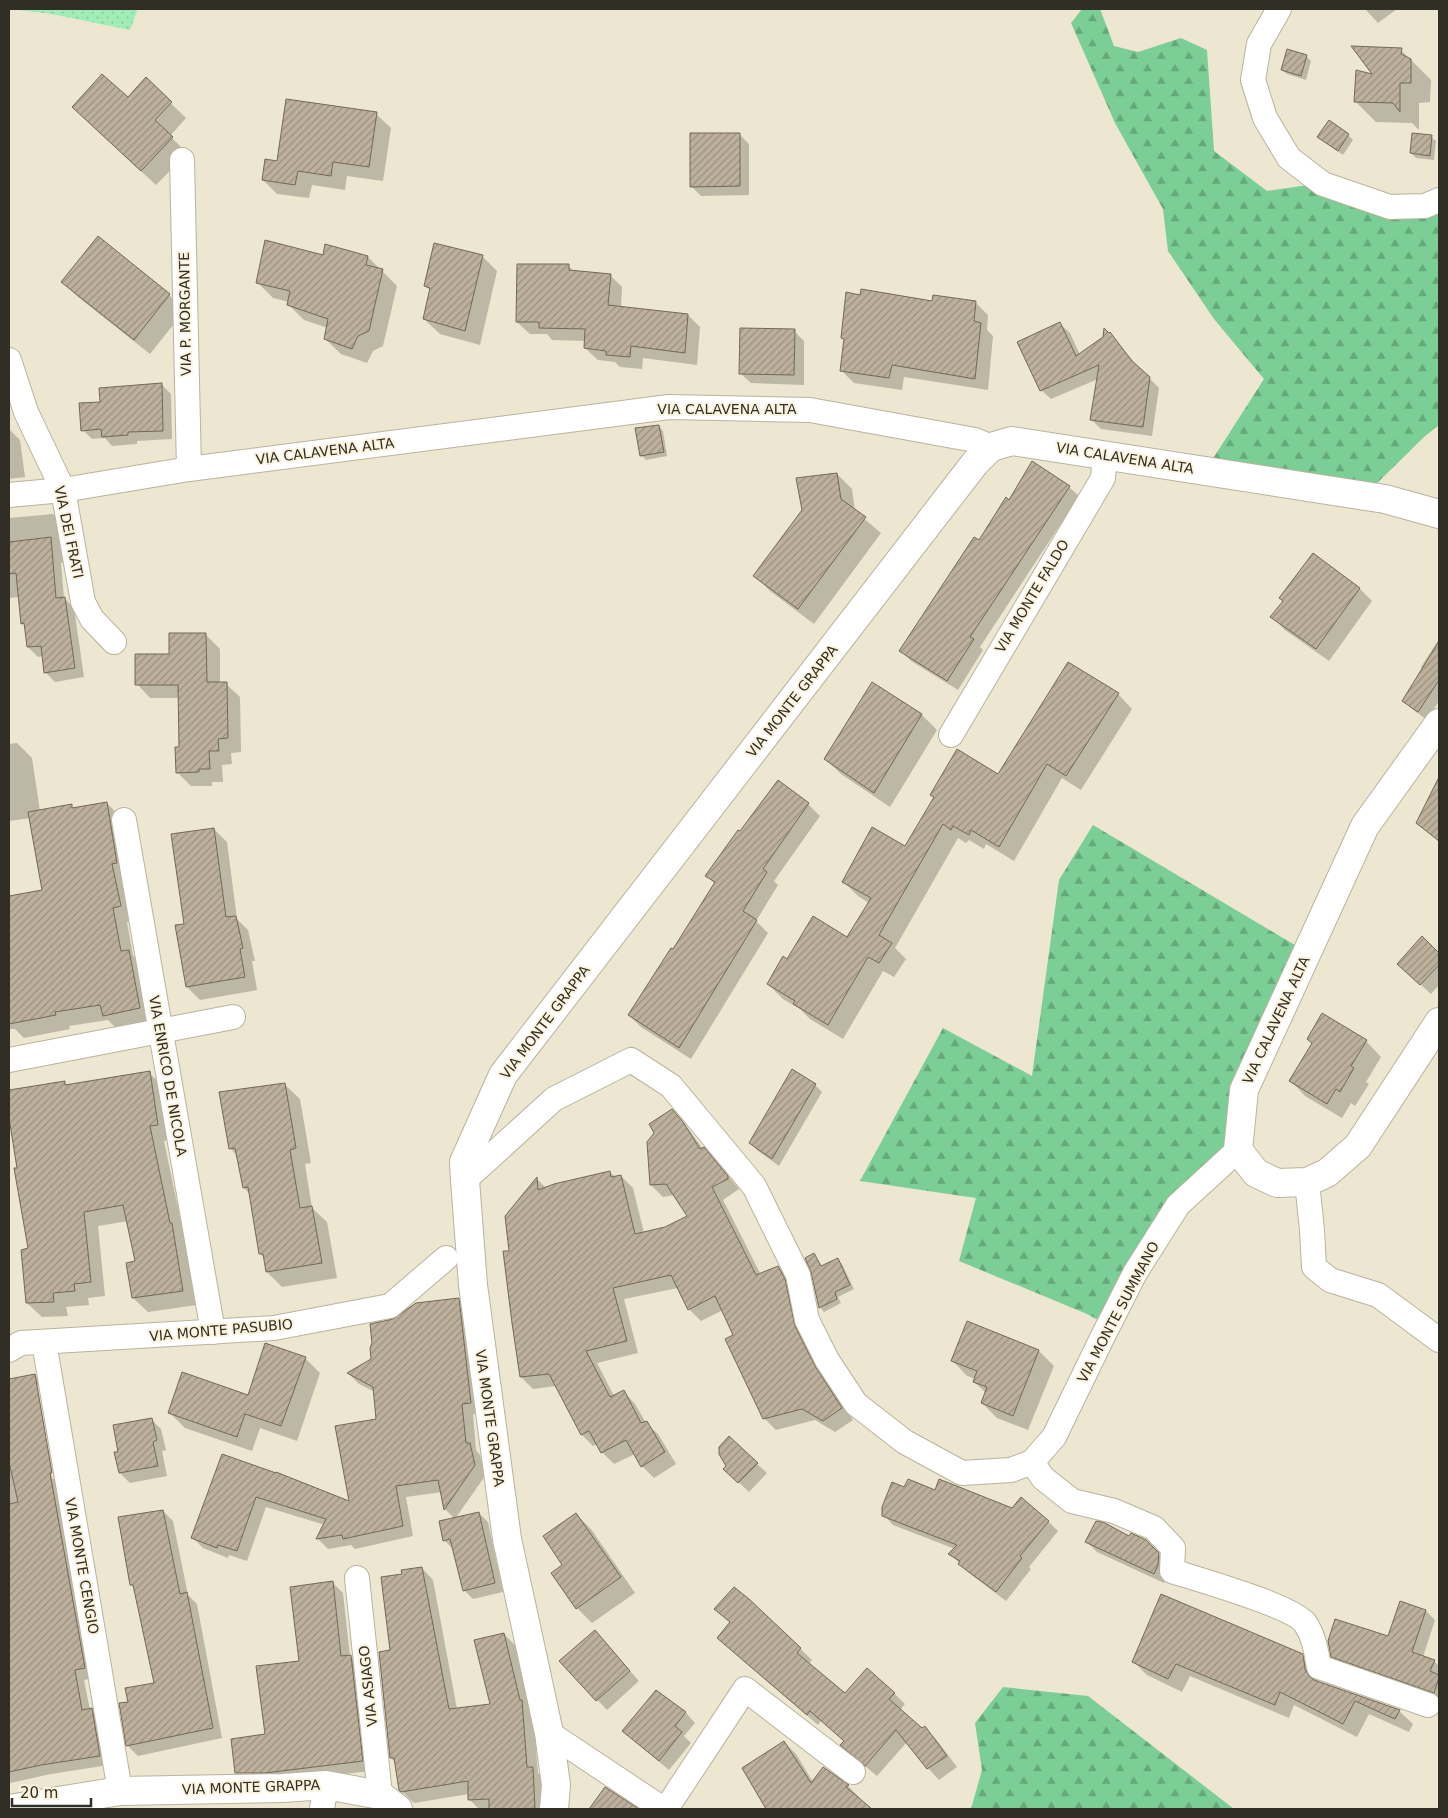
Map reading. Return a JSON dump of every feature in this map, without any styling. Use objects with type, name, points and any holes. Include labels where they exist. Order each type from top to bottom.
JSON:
[{"type":"street","points":[[1279,9],[1259,44],[1253,80],[1266,118],[1290,158],[1324,184],[1390,206],[1425,206],[1439,200]]},
{"type":"street","name":"VIA P. MORGANTE","points":[[182,160],[189,469]]},
{"type":"street","name":"VIA DEI FRATI","points":[[9,360],[26,412],[63,490],[84,602],[92,619],[114,642]]},
{"type":"street","name":"VIA CALAVENA ALTA","points":[[9,495],[63,490],[189,469],[669,407],[810,410],[974,440],[991,447],[1012,441],[1385,498],[1439,514]]},
{"type":"street","name":"VIA MONTE GRAPPA","points":[[554,1809],[556,1784],[549,1732],[507,1539],[473,1284],[464,1162],[503,1075],[969,471],[991,447]]},
{"type":"street","name":"VIA MONTE FALDO","points":[[951,735],[1103,478],[1105,455]]},
{"type":"street","name":"VIA CALAVENA ALTA","points":[[1238,1150],[1244,1090],[1365,826],[1439,723]]},
{"type":"street","name":"VIA ENRICO DE NICOLA","points":[[124,820],[214,1332]]},
{"type":"street","points":[[9,1060],[233,1017]]},
{"type":"street","points":[[1238,1150],[1256,1172],[1277,1183],[1307,1182],[1326,1173],[1358,1146],[1439,1022]]},
{"type":"street","name":"VIA MONTE SUMMANO","points":[[465,1180],[554,1099],[631,1060],[672,1086],[754,1186],[798,1275],[807,1320],[827,1360],[856,1404],[905,1442],[962,1473],[1011,1470],[1032,1462],[1054,1437],[1102,1336],[1136,1272],[1178,1205],[1238,1150]]},
{"type":"street","points":[[1307,1182],[1314,1267],[1330,1280],[1378,1295],[1439,1340]]},
{"type":"street","name":"VIA MONTE PASUBIO","points":[[9,1350],[21,1344],[44,1342],[274,1328],[390,1306],[446,1258]]},
{"type":"street","name":"VIA MONTE CENGIO","points":[[44,1342],[120,1791]]},
{"type":"street","points":[[1032,1462],[1043,1478],[1072,1501],[1114,1511],[1154,1528],[1173,1548],[1172,1571],[1272,1604],[1304,1621],[1313,1636],[1319,1667],[1428,1705]]},
{"type":"street","name":"VIA ASIAGO","points":[[357,1578],[389,1802]]},
{"type":"street","points":[[549,1732],[664,1809],[745,1689],[852,1772]]},
{"type":"street","name":"VIA MONTE GRAPPA","points":[[9,1809],[120,1791],[283,1788],[324,1797],[389,1802]]},
{"type":"green space","points":[[9,9],[138,9],[130,30],[51,14]]},
{"type":"green space","points":[[1082,9],[1100,9],[1114,46],[1138,52],[1181,38],[1207,50],[1214,151],[1267,191],[1322,183],[1389,205],[1439,200],[1439,425],[1424,437],[1366,494],[1205,471],[1264,379],[1214,319],[1168,251],[1163,209],[1115,123],[1071,23]]},
{"type":"green space","points":[[1093,825],[1305,951],[1237,1152],[1179,1204],[1115,1329],[1087,1314],[959,1261],[976,1198],[860,1181],[943,1028],[1032,1076],[1059,880]]},
{"type":"green space","points":[[1003,1687],[1088,1696],[1234,1809],[971,1809],[982,1770],[975,1723]]},
{"type":"building","points":[[1351,46],[1402,48],[1401,54],[1411,59],[1411,83],[1400,83],[1400,112],[1393,103],[1354,102],[1356,70],[1372,74]]},
{"type":"building","points":[[1287,49],[1307,55],[1301,76],[1281,70]]},
{"type":"building","points":[[102,74],[128,97],[146,77],[172,102],[155,120],[173,137],[141,171],[72,107]]},
{"type":"building","points":[[286,99],[377,112],[369,167],[333,162],[331,176],[298,171],[295,185],[262,180],[265,159],[277,161]]},
{"type":"building","points":[[1329,120],[1349,134],[1338,151],[1317,137]]},
{"type":"building","points":[[690,133],[740,133],[740,186],[690,187]]},
{"type":"building","points":[[1412,133],[1432,135],[1430,156],[1410,153]]},
{"type":"building","points":[[98,236],[170,294],[134,340],[61,282]]},
{"type":"building","points":[[265,240],[323,255],[325,244],[368,256],[366,265],[383,269],[369,331],[358,336],[352,349],[324,339],[328,319],[287,305],[290,291],[256,283]]},
{"type":"building","points":[[434,243],[483,255],[465,331],[423,319],[430,288],[424,286]]},
{"type":"building","points":[[517,264],[569,264],[569,270],[611,274],[608,305],[688,314],[685,353],[631,346],[630,357],[606,355],[606,351],[584,348],[585,329],[539,328],[539,322],[516,322]]},
{"type":"building","points":[[861,289],[932,301],[933,295],[976,301],[974,321],[981,323],[975,379],[892,365],[889,378],[840,371],[844,339],[841,338],[846,292],[860,295]]},
{"type":"building","points":[[1060,322],[1076,356],[1103,337],[1104,328],[1110,332],[1132,361],[1150,377],[1143,427],[1090,420],[1099,365],[1040,391],[1017,342]]},
{"type":"building","points":[[740,328],[795,329],[794,375],[739,374]]},
{"type":"building","points":[[162,383],[163,431],[128,432],[128,435],[102,437],[101,429],[81,431],[79,403],[100,402],[99,388]]},
{"type":"building","points":[[659,425],[664,452],[640,456],[635,428]]},
{"type":"building","points":[[1032,461],[1070,486],[970,637],[974,639],[947,681],[899,651],[974,537],[979,540],[1006,497],[1009,500]]},
{"type":"building","points":[[837,473],[841,499],[866,517],[798,609],[753,576],[802,510],[796,478]]},
{"type":"building","points":[[51,537],[56,598],[65,597],[75,668],[44,673],[41,646],[27,647],[24,623],[21,624],[16,573],[9,574],[9,542]]},
{"type":"building","points":[[1313,553],[1360,588],[1316,649],[1270,617],[1283,601],[1279,598]]},
{"type":"building","points":[[169,633],[206,633],[207,682],[227,682],[228,738],[218,739],[219,751],[209,751],[210,769],[199,769],[199,772],[176,773],[175,747],[179,747],[178,685],[135,685],[135,654],[169,654]]},
{"type":"building","points":[[1439,641],[1439,680],[1418,712],[1402,701]]},
{"type":"building","points":[[1068,662],[1119,693],[1066,776],[1047,764],[999,847],[971,830],[969,835],[953,826],[951,830],[943,824],[879,935],[892,943],[879,963],[868,957],[828,1025],[793,1004],[795,1001],[767,984],[783,956],[787,959],[813,916],[847,937],[871,898],[842,882],[872,827],[905,846],[934,797],[930,795],[957,749],[998,774]]},
{"type":"building","points":[[872,682],[922,714],[874,793],[824,759]]},
{"type":"building","points":[[1439,777],[1439,841],[1416,823]]},
{"type":"building","points":[[778,780],[809,803],[763,869],[767,872],[743,911],[757,920],[679,1048],[628,1015],[671,948],[673,949],[715,882],[705,876],[738,830],[740,831]]},
{"type":"building","points":[[107,802],[117,863],[112,864],[121,906],[113,908],[121,951],[129,950],[140,1008],[103,1016],[100,1005],[55,1012],[56,1015],[9,1024],[9,896],[42,890],[28,812],[72,804],[72,808]]},
{"type":"building","points":[[214,828],[226,917],[236,916],[243,948],[240,949],[245,977],[186,987],[175,925],[184,924],[171,834]]},
{"type":"building","points":[[1422,936],[1439,953],[1439,965],[1420,985],[1397,964]]},
{"type":"building","points":[[1322,1013],[1367,1040],[1351,1066],[1354,1068],[1340,1092],[1336,1089],[1327,1104],[1289,1081],[1312,1043],[1307,1039]]},
{"type":"building","points":[[792,1069],[816,1084],[772,1159],[749,1143]]},
{"type":"building","points":[[150,1071],[158,1125],[150,1126],[170,1223],[172,1223],[183,1291],[132,1298],[126,1263],[135,1261],[123,1205],[84,1212],[91,1282],[74,1284],[75,1291],[53,1293],[54,1302],[26,1303],[21,1250],[28,1248],[14,1168],[17,1168],[9,1118],[9,1090],[65,1081],[65,1085]]},
{"type":"building","points":[[285,1083],[296,1148],[290,1150],[300,1208],[312,1206],[322,1263],[266,1272],[263,1254],[259,1254],[248,1187],[243,1188],[235,1148],[229,1149],[219,1092]]},
{"type":"building","points":[[672,1109],[683,1122],[700,1149],[704,1147],[728,1176],[728,1179],[712,1187],[756,1275],[778,1266],[785,1279],[795,1326],[815,1366],[842,1408],[823,1421],[802,1409],[763,1419],[725,1339],[733,1335],[715,1296],[688,1310],[671,1275],[613,1288],[627,1341],[586,1351],[610,1397],[624,1390],[641,1423],[647,1421],[665,1452],[641,1467],[626,1440],[601,1453],[589,1431],[581,1435],[549,1374],[520,1377],[503,1251],[509,1251],[505,1216],[537,1177],[538,1190],[554,1184],[610,1171],[611,1177],[621,1175],[635,1234],[665,1227],[687,1216],[666,1184],[650,1185],[647,1142],[654,1133],[649,1124]]},
{"type":"building","points":[[814,1253],[821,1266],[838,1258],[850,1285],[835,1292],[837,1299],[819,1308],[811,1272],[805,1258]]},
{"type":"building","points":[[459,1298],[471,1403],[462,1404],[466,1443],[470,1443],[475,1465],[444,1510],[438,1480],[396,1486],[403,1526],[343,1539],[342,1535],[316,1539],[326,1519],[256,1497],[237,1551],[218,1545],[217,1548],[191,1538],[222,1454],[276,1472],[349,1501],[335,1426],[376,1419],[373,1387],[347,1373],[371,1359],[370,1324],[393,1319],[416,1303]]},
{"type":"building","points":[[967,1321],[1039,1350],[1013,1416],[981,1403],[987,1387],[973,1382],[977,1371],[951,1361]]},
{"type":"building","points":[[265,1343],[306,1357],[281,1426],[245,1414],[237,1437],[168,1413],[182,1372],[248,1395]]},
{"type":"building","points":[[35,1374],[52,1473],[50,1473],[85,1668],[75,1670],[82,1710],[92,1708],[100,1756],[9,1772],[9,1504],[18,1502],[9,1462],[9,1379]]},
{"type":"building","points":[[152,1418],[157,1440],[153,1442],[158,1466],[119,1473],[114,1452],[118,1452],[113,1425]]},
{"type":"building","points":[[729,1436],[758,1463],[738,1483],[723,1469],[726,1466],[719,1454],[719,1447]]},
{"type":"building","points":[[908,1479],[935,1490],[939,1479],[1012,1508],[1021,1497],[1049,1521],[1020,1556],[1022,1558],[996,1592],[958,1564],[960,1561],[948,1554],[957,1545],[882,1516],[882,1507],[892,1482],[904,1487]]},
{"type":"building","points":[[163,1510],[180,1594],[187,1592],[213,1728],[126,1746],[119,1703],[128,1702],[125,1688],[154,1683],[133,1585],[130,1585],[118,1517]]},
{"type":"building","points":[[479,1512],[495,1583],[463,1591],[450,1539],[443,1541],[439,1521]]},
{"type":"building","points":[[576,1513],[621,1577],[576,1609],[551,1573],[562,1565],[543,1536]]},
{"type":"building","points":[[1096,1521],[1103,1522],[1129,1536],[1131,1533],[1146,1540],[1159,1553],[1158,1565],[1154,1574],[1085,1542]]},
{"type":"building","points":[[422,1567],[449,1709],[490,1704],[474,1640],[504,1633],[520,1700],[522,1700],[527,1767],[533,1767],[535,1809],[489,1809],[489,1799],[468,1800],[468,1781],[401,1792],[399,1790],[394,1758],[390,1758],[379,1652],[390,1650],[381,1577],[402,1574],[401,1570]]},
{"type":"building","points":[[333,1581],[341,1656],[351,1655],[363,1761],[265,1773],[235,1773],[231,1739],[265,1734],[256,1666],[299,1661],[290,1587]]},
{"type":"building","points":[[734,1587],[801,1648],[797,1653],[845,1693],[867,1668],[895,1693],[889,1699],[922,1728],[925,1726],[947,1756],[927,1769],[896,1730],[865,1766],[840,1745],[844,1741],[810,1711],[807,1715],[717,1638],[730,1622],[714,1609]]},
{"type":"building","points":[[1161,1594],[1303,1654],[1305,1669],[1314,1680],[1400,1710],[1395,1719],[1355,1701],[1343,1724],[1280,1692],[1275,1705],[1176,1664],[1168,1679],[1132,1662]]},
{"type":"building","points":[[1400,1601],[1426,1610],[1412,1652],[1435,1660],[1430,1671],[1439,1675],[1434,1693],[1331,1657],[1328,1641],[1335,1619],[1388,1636]]},
{"type":"building","points":[[595,1630],[630,1671],[596,1701],[559,1661]]},
{"type":"building","points":[[656,1690],[686,1712],[675,1726],[682,1732],[659,1761],[622,1731]]},
{"type":"building","points":[[784,1741],[811,1783],[823,1767],[849,1785],[846,1787],[872,1809],[766,1809],[742,1768]]},
{"type":"building","points":[[605,1787],[639,1809],[589,1809]]}]
